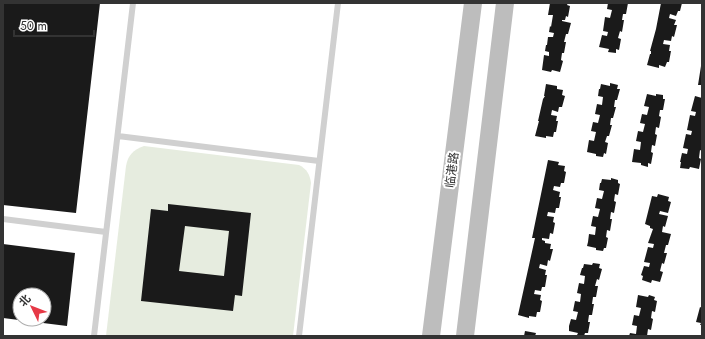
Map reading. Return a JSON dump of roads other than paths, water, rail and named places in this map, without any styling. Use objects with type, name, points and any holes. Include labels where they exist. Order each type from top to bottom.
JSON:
[{"type":"main road","name":"临港路","points":[[431,336],[473,3]]},
{"type":"main road","points":[[465,336],[505,3]]},
{"type":"lane","points":[[94,336],[133,3]]},
{"type":"lane","points":[[299,336],[338,3]]},
{"type":"lane","points":[[118,136],[319,161]]},
{"type":"lane","points":[[3,219],[106,232]]}]
